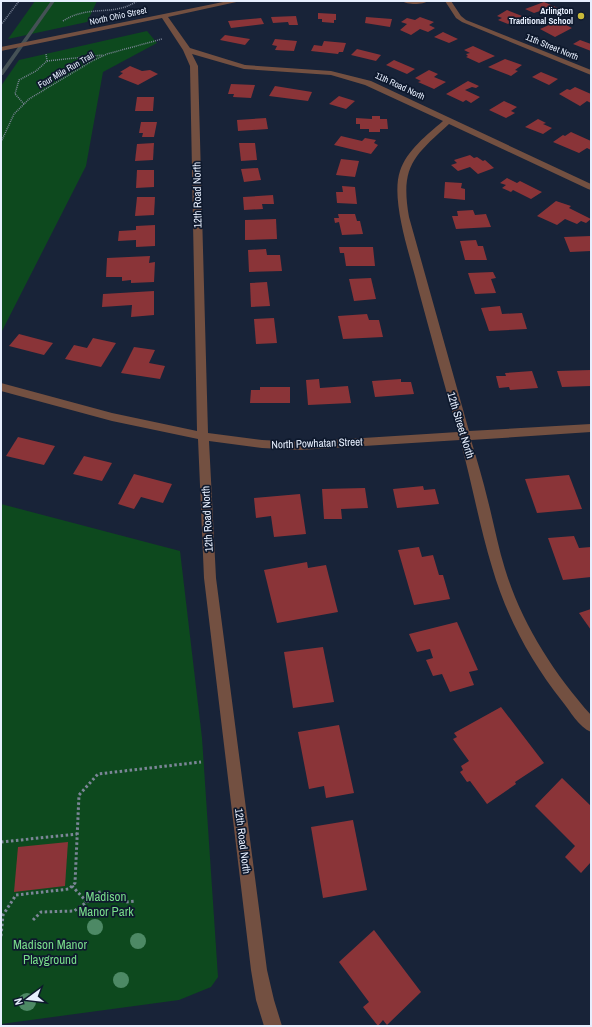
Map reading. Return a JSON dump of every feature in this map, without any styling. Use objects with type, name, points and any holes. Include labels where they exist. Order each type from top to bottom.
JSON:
[{"type":"street","name":"North Ohio Street","points":[[1,49],[238,1]]},
{"type":"street","points":[[405,1],[425,1]]},
{"type":"street","name":"11th Street North","points":[[448,1],[458,17],[464,21],[591,73]]},
{"type":"street","name":"12th Road North","points":[[162,16],[187,50],[194,66],[203,437],[211,586],[259,970],[265,1000],[273,1026]]},
{"type":"street","name":"11th Road North","points":[[187,50],[244,67],[320,72],[353,78],[368,83],[591,187]]},
{"type":"street","name":"12th Street North","points":[[449,120],[424,143],[409,160],[404,169],[400,189],[405,218],[464,436],[473,464],[497,562],[511,602],[526,636],[542,663],[564,693],[591,725]]},
{"type":"street","name":"North Powhatan Street","points":[[1,387],[159,428],[203,437],[262,445],[300,446],[591,428]]},
{"type":"path","points":[[1,25],[19,1]]},
{"type":"path","name":"Four Mile Run Trail","points":[[1,142],[14,114],[29,99],[92,61],[107,54],[163,39],[153,30],[162,16]]},
{"type":"path","points":[[47,61],[107,54]]},
{"type":"path","points":[[1,936],[3,915],[16,895],[69,890],[75,883],[79,795],[98,774],[201,762]]},
{"type":"path","points":[[1,842],[77,834]]},
{"type":"path","points":[[72,886],[87,902]]},
{"type":"path","points":[[33,920],[41,912],[74,911],[87,902],[96,893],[101,892],[125,902],[135,901]]},
{"type":"green space","points":[[35,1],[97,1],[87,22],[8,39]]},
{"type":"green space","points":[[147,31],[157,43],[103,72],[86,166],[1,333],[1,86],[19,60]]},
{"type":"green space","name":"Madison Manor Park","points":[[1,504],[180,551],[202,738],[218,977],[211,987],[179,1000],[1,1024]]},
{"type":"building","points":[[544,2],[558,8],[550,11],[546,9],[534,13],[525,9]]},
{"type":"building","points":[[507,10],[522,16],[508,24],[498,20],[502,18],[497,16]]},
{"type":"building","points":[[318,13],[336,14],[336,20],[334,20],[334,23],[322,22],[322,19],[318,19]]},
{"type":"building","points":[[296,16],[298,25],[289,25],[288,22],[273,23],[271,17]]},
{"type":"building","points":[[366,17],[392,19],[390,27],[365,23]]},
{"type":"building","points":[[420,17],[434,22],[429,25],[435,28],[428,32],[420,29],[411,35],[400,30],[407,24],[401,22],[407,18],[415,20]]},
{"type":"building","points":[[261,18],[264,24],[231,28],[228,21]]},
{"type":"building","points":[[558,21],[572,28],[555,37],[540,29]]},
{"type":"building","points":[[443,32],[458,39],[449,43],[434,37]]},
{"type":"building","points":[[225,35],[250,39],[245,45],[220,40]]},
{"type":"building","points":[[275,39],[297,41],[294,51],[275,50],[277,46],[272,45]]},
{"type":"building","points":[[580,40],[591,44],[591,51],[573,44]]},
{"type":"building","points":[[324,41],[346,43],[343,52],[339,52],[338,54],[311,51],[314,45],[322,46]]},
{"type":"building","points":[[473,46],[495,56],[479,63],[466,57],[468,56],[466,54],[470,53],[464,50]]},
{"type":"building","points":[[357,49],[381,55],[376,61],[351,55]]},
{"type":"building","points":[[505,59],[522,65],[515,70],[518,71],[511,76],[488,67]]},
{"type":"building","points":[[394,60],[415,69],[407,74],[386,65]]},
{"type":"building","points":[[130,66],[142,71],[150,70],[158,74],[138,85],[118,77],[123,73],[120,72]]},
{"type":"building","points":[[429,70],[438,74],[434,77],[446,82],[434,89],[418,82],[421,81],[415,78]]},
{"type":"building","points":[[541,72],[558,79],[549,85],[532,77]]},
{"type":"building","points":[[468,81],[479,86],[465,90],[480,97],[471,103],[466,100],[463,102],[446,94]]},
{"type":"building","points":[[231,84],[255,85],[251,98],[233,97],[234,94],[228,94]]},
{"type":"building","points":[[275,86],[312,92],[308,101],[269,96]]},
{"type":"building","points":[[575,87],[591,94],[591,103],[587,101],[580,106],[559,94],[567,89],[570,90]]},
{"type":"building","points":[[339,96],[355,101],[346,109],[329,104]]},
{"type":"building","points":[[137,97],[154,97],[153,111],[135,111]]},
{"type":"building","points":[[504,101],[517,107],[511,111],[515,113],[506,118],[489,110]]},
{"type":"building","points":[[372,116],[380,116],[380,119],[387,119],[388,129],[380,129],[380,132],[369,132],[369,129],[360,129],[360,124],[356,124],[356,118],[372,119]]},
{"type":"building","points":[[266,118],[268,129],[238,131],[237,120]]},
{"type":"building","points":[[538,119],[546,123],[543,124],[552,128],[543,134],[525,127]]},
{"type":"building","points":[[141,122],[157,122],[154,137],[142,137],[143,133],[139,133]]},
{"type":"building","points":[[571,132],[591,141],[591,150],[587,148],[579,153],[553,142],[563,135],[565,136]]},
{"type":"building","points":[[341,136],[362,141],[365,138],[376,140],[374,143],[378,145],[371,154],[334,145]]},
{"type":"building","points":[[154,143],[153,160],[135,161],[137,144]]},
{"type":"building","points":[[239,143],[255,143],[257,160],[241,161]]},
{"type":"building","points":[[470,155],[483,161],[485,160],[494,168],[478,174],[470,167],[458,171],[451,165],[457,163],[454,160]]},
{"type":"building","points":[[341,159],[359,161],[355,177],[336,175]]},
{"type":"building","points":[[258,168],[261,180],[244,182],[241,169]]},
{"type":"building","points":[[137,170],[154,170],[154,187],[136,188]]},
{"type":"building","points":[[507,178],[517,183],[520,181],[542,192],[531,199],[513,190],[511,192],[502,188],[506,185],[500,183]]},
{"type":"building","points":[[445,182],[462,183],[461,188],[465,189],[465,200],[444,198]]},
{"type":"building","points":[[342,186],[355,187],[357,204],[337,203],[336,192],[343,192]]},
{"type":"building","points":[[273,195],[274,204],[262,204],[263,209],[244,210],[243,197]]},
{"type":"building","points":[[137,197],[155,197],[154,215],[135,216]]},
{"type":"building","points":[[556,201],[571,206],[569,208],[591,219],[586,223],[581,221],[577,224],[565,219],[557,225],[537,216]]},
{"type":"building","points":[[473,210],[475,215],[486,214],[491,227],[456,229],[452,216],[458,216],[457,211]]},
{"type":"building","points":[[338,214],[355,214],[357,221],[360,221],[363,234],[342,235],[339,222],[335,223],[334,218],[339,218]]},
{"type":"building","points":[[276,219],[277,239],[245,240],[245,220]]},
{"type":"building","points":[[155,225],[155,246],[136,247],[136,240],[118,241],[119,231],[136,230],[136,226]]},
{"type":"building","points":[[591,236],[591,251],[570,252],[564,237]]},
{"type":"building","points":[[476,240],[478,246],[483,246],[487,260],[465,260],[460,241]]},
{"type":"building","points":[[339,247],[373,247],[375,266],[346,266],[344,253],[340,253]]},
{"type":"building","points":[[266,249],[267,255],[280,255],[282,271],[249,272],[248,250]]},
{"type":"building","points":[[150,256],[149,263],[155,262],[154,282],[131,283],[131,280],[122,281],[122,277],[106,277],[107,258]]},
{"type":"building","points":[[493,272],[496,278],[491,279],[496,293],[475,294],[468,273]]},
{"type":"building","points":[[371,278],[376,299],[354,301],[349,279]]},
{"type":"building","points":[[267,282],[270,306],[251,307],[250,283]]},
{"type":"building","points":[[154,291],[154,315],[131,317],[132,305],[102,307],[103,294]]},
{"type":"building","points":[[500,306],[502,314],[522,313],[527,329],[489,331],[481,308]]},
{"type":"building","points":[[367,314],[369,320],[379,320],[383,337],[343,339],[338,316]]},
{"type":"building","points":[[274,318],[277,343],[256,344],[254,319]]},
{"type":"building","points":[[19,334],[53,343],[44,355],[9,346]]},
{"type":"building","points":[[93,338],[116,343],[101,367],[65,359],[74,345],[87,348]]},
{"type":"building","points":[[134,347],[155,350],[149,363],[165,366],[160,379],[121,373]]},
{"type":"building","points":[[591,370],[591,386],[562,387],[557,371]]},
{"type":"building","points":[[532,371],[538,388],[510,390],[509,387],[499,388],[496,376],[506,376],[505,373]]},
{"type":"building","points":[[319,379],[320,388],[348,386],[351,403],[308,405],[306,380]]},
{"type":"building","points":[[401,379],[401,382],[411,382],[414,394],[375,397],[372,381]]},
{"type":"building","points":[[260,387],[290,387],[290,403],[250,403],[251,390],[260,390]]},
{"type":"building","points":[[18,437],[55,446],[44,465],[6,456]]},
{"type":"building","points":[[84,456],[112,463],[102,481],[73,474]]},
{"type":"building","points":[[134,474],[172,484],[163,503],[141,497],[134,509],[118,504]]},
{"type":"building","points":[[569,475],[582,509],[537,513],[525,479]]},
{"type":"building","points":[[423,486],[424,490],[435,489],[439,504],[397,508],[393,489]]},
{"type":"building","points":[[365,488],[368,508],[341,509],[342,519],[324,519],[322,489]]},
{"type":"building","points":[[300,494],[306,534],[274,537],[271,516],[256,518],[254,498]]},
{"type":"building","points":[[574,536],[579,548],[591,547],[591,577],[563,580],[548,538]]},
{"type":"building","points":[[419,547],[422,557],[433,555],[439,575],[443,575],[450,599],[414,605],[398,550]]},
{"type":"building","points":[[307,562],[308,568],[326,565],[338,612],[277,623],[264,570]]},
{"type":"building","points":[[591,609],[591,630],[579,613]]},
{"type":"building","points":[[457,622],[478,670],[469,672],[474,685],[450,692],[442,674],[433,676],[426,660],[433,658],[430,649],[417,652],[409,634]]},
{"type":"building","points":[[323,647],[334,702],[293,708],[284,652]]},
{"type":"building","points":[[501,707],[544,763],[515,782],[516,784],[487,804],[470,781],[467,782],[460,772],[463,770],[461,766],[469,761],[453,739],[457,737],[454,733]]},
{"type":"building","points":[[339,725],[354,793],[326,798],[324,786],[309,789],[298,732]]},
{"type":"building","points":[[562,778],[591,806],[591,862],[581,873],[565,857],[575,846],[535,806]]},
{"type":"building","points":[[353,820],[367,890],[323,898],[311,827]]},
{"type":"building","points":[[68,842],[65,886],[14,892],[18,847]]},
{"type":"building","points":[[374,930],[421,992],[387,1025],[383,1020],[378,1026],[363,1007],[369,1002],[339,962]]},
{"type":"waterway","points":[[1,74],[53,1]]},
{"type":"place","name":"Arlington Traditional School","points":[[581,16]]},
{"type":"park label","name":"Madison Manor Playground","points":[[50,952]]}]
